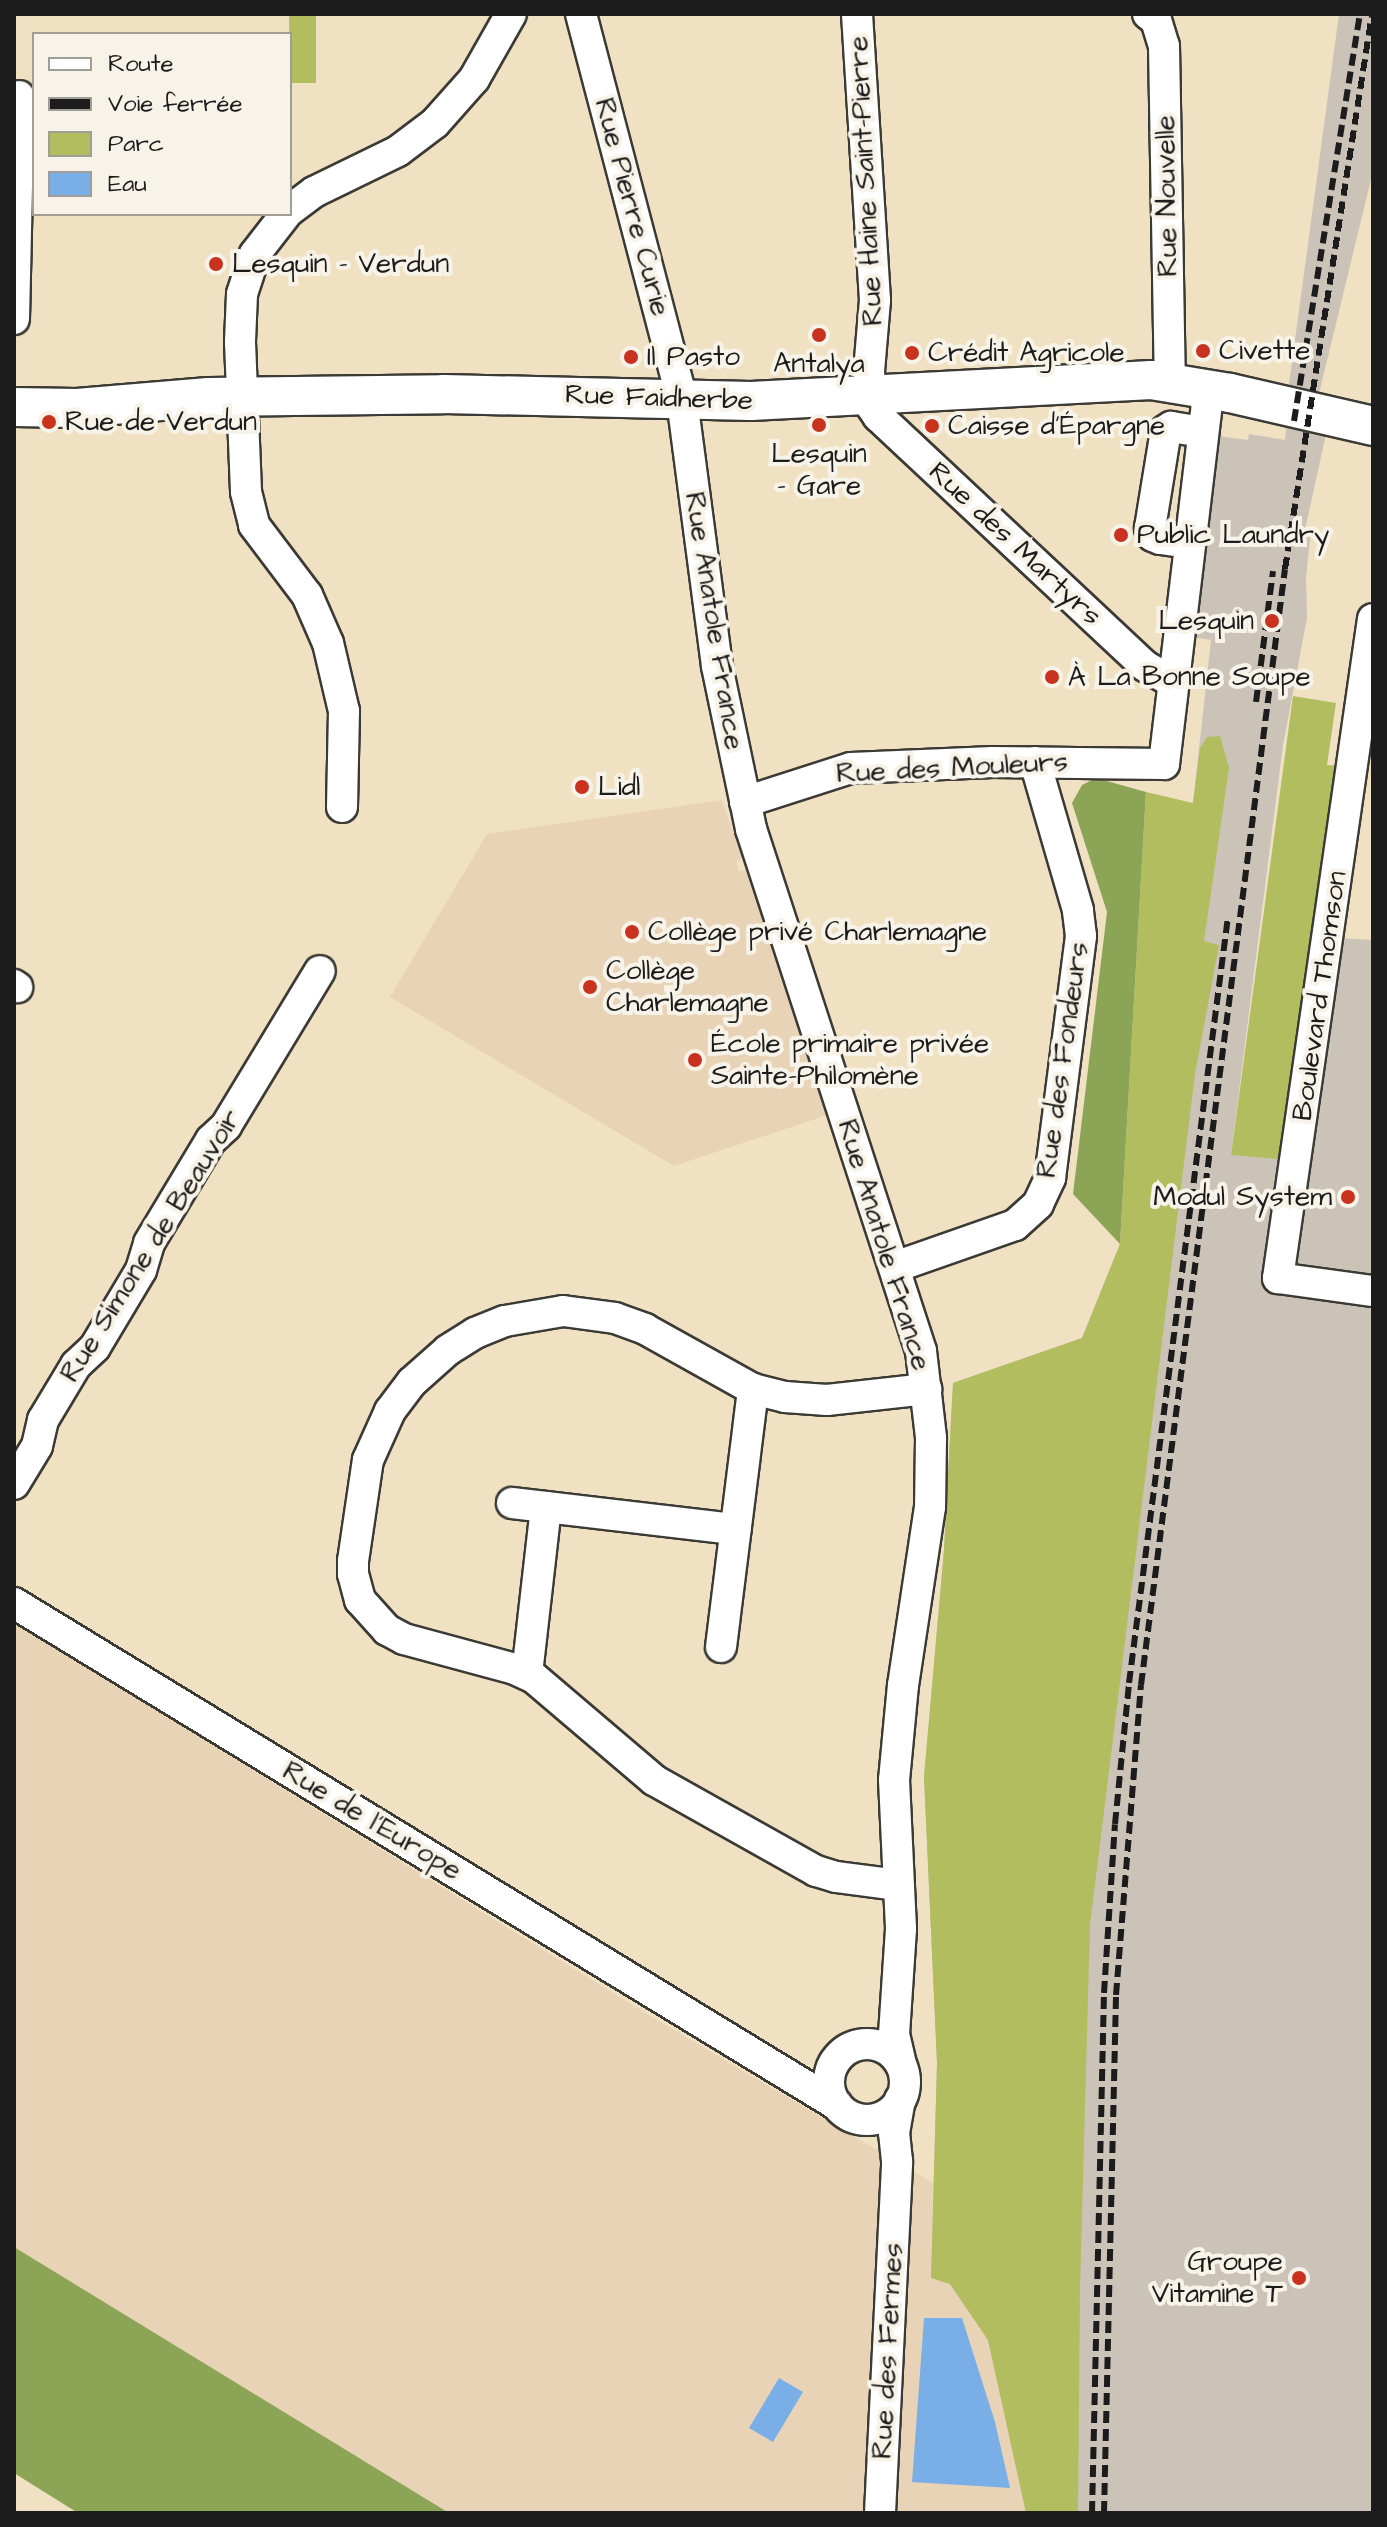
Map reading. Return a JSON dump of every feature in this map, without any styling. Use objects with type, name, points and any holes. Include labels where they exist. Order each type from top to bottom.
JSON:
[{"type":"main road","name":"Rue Faidherbe","points":[[14,407],[77,408],[242,397],[558,395],[682,400],[869,395],[1151,380],[1209,389],[1373,426]]},
{"type":"street","points":[[292,208],[314,192],[398,151],[435,123],[474,79],[511,14]]},
{"type":"street","name":"Rue Pierre Curie","points":[[581,14],[682,400]]},
{"type":"street","name":"Rue Haine Saint-Pierre","points":[[857,14],[875,300],[869,395]]},
{"type":"street","name":"Rue Nouvelle","points":[[1148,14],[1156,20],[1164,46],[1170,382]]},
{"type":"street","points":[[14,319],[19,96]]},
{"type":"street","points":[[284,216],[259,247],[244,282],[240,319],[248,510],[266,543],[297,580],[318,616],[338,677],[346,737],[342,807]]},
{"type":"street","points":[[1173,682],[1189,543],[1160,539],[1153,536],[1150,528],[1166,430],[1171,427],[1202,432],[1209,389]]},
{"type":"street","name":"Rue des Martyrs","points":[[869,395],[878,416],[1145,666],[1173,682]]},
{"type":"street","name":"Rue Anatole France","points":[[682,400],[710,625],[745,802],[918,1338],[926,1389],[931,1447],[930,1507],[905,1672],[894,1780],[899,1963],[894,2034],[901,2064]]},
{"type":"street","name":"Boulevard Thomson","points":[[1373,619],[1365,742],[1278,1278],[1373,1291]]},
{"type":"street","name":"Rue des Mouleurs","points":[[745,802],[851,768],[1035,762],[1164,764],[1173,682]]},
{"type":"street","name":"Rue des Fondeurs","points":[[895,1267],[1015,1225],[1038,1204],[1050,1178],[1081,936],[1078,910],[1035,762]]},
{"type":"street","name":"Rue Simone de Beauvoir","points":[[14,1484],[37,1446],[43,1420],[70,1376],[95,1347],[141,1270],[149,1243],[211,1140],[226,1126],[320,971]]},
{"type":"street","points":[[898,1885],[824,1874],[664,1787],[527,1674],[404,1639],[377,1622],[360,1600],[353,1574],[365,1475],[376,1436],[400,1397],[425,1369],[475,1333],[517,1318],[563,1311],[591,1312],[631,1323],[753,1389],[814,1400],[926,1389]]},
{"type":"street","points":[[721,1647],[753,1389]]},
{"type":"street","points":[[512,1503],[735,1529]]},
{"type":"street","points":[[527,1674],[546,1507]]},
{"type":"street","name":"Rue de l'Europe","points":[[14,1603],[730,2039]]},
{"type":"street","name":"Rue Anatole France","points":[[847,2050],[879,2017],[899,1963]]},
{"type":"street","points":[[730,2039],[768,2055],[799,2062],[816,2062],[847,2050],[877,2045],[888,2050],[901,2064],[905,2082],[900,2100],[888,2114],[876,2119],[844,2110],[829,2081],[834,2063],[847,2050]]},
{"type":"street","name":"Rue des Fermes","points":[[730,2039],[844,2110],[876,2140],[896,2189]]},
{"type":"street","name":"Rue des Fermes","points":[[880,2513],[896,2189],[894,2133],[900,2100]]},
{"type":"shaded area","points":[[1339,14],[1373,14],[1373,171],[1318,398],[1288,392]]},
{"type":"shaded area","points":[[1287,418],[1327,429],[1305,530],[1311,531],[1306,577],[1307,618],[1283,745],[1231,1154],[1319,937],[1373,940],[1373,2513],[1026,2513],[988,2340],[950,2284],[931,2278],[937,2063],[924,1777],[944,1550],[953,1383],[1082,1338],[1120,1244],[1193,803],[1211,640],[1193,637],[1216,461],[1211,435],[1248,440],[1249,434],[1285,440]]},
{"type":"shaded area","name":"Collège Charlemagne","points":[[722,800],[742,858],[736,861],[739,872],[746,870],[827,1115],[674,1166],[390,997],[487,834]]},
{"type":"shaded area","points":[[14,1622],[647,2014],[933,2183],[931,2278],[950,2284],[988,2340],[1026,2513],[210,2513],[14,2391]]},
{"type":"green space","points":[[289,14],[316,14],[316,83],[292,83],[292,32],[289,32]]},
{"type":"green space","points":[[1293,696],[1336,703],[1327,765],[1341,766],[1319,937],[1278,1159],[1231,1155]]},
{"type":"green space","points":[[1220,736],[1229,768],[1204,941],[1219,945],[1195,1074],[1090,1925],[1080,2288],[1078,2513],[1026,2513],[988,2340],[950,2284],[931,2278],[937,2063],[924,1777],[944,1550],[953,1383],[1082,1338],[1120,1244],[1146,792],[1193,803],[1200,748],[1207,737]]},
{"type":"green space","points":[[1096,778],[1146,792],[1120,1244],[1073,1194],[1107,912],[1072,803],[1082,785]]},
{"type":"green space","points":[[14,2247],[449,2513],[78,2513],[14,2473]]},
{"type":"water","points":[[924,2318],[962,2318],[995,2422],[1010,2488],[912,2482]]},
{"type":"water","points":[[779,2378],[803,2392],[773,2442],[749,2428]]},
{"type":"railway","points":[[1294,421],[1360,14]]},
{"type":"railway","points":[[1104,2513],[1116,1995],[1141,1685],[1285,569],[1372,14]]},
{"type":"railway","points":[[1256,702],[1273,571]]},
{"type":"railway","points":[[1092,2513],[1104,1993],[1115,1824],[1129,1683],[1228,917]]},
{"type":"place","name":"Lesquin – Verdun","points":[[216,264]]},
{"type":"place","name":"Antalya","points":[[819,335]]},
{"type":"place","name":"Civette","points":[[1203,351]]},
{"type":"place","name":"Crédit Agricole","points":[[912,353]]},
{"type":"place","name":"Il Pasto","points":[[631,357]]},
{"type":"place","name":"Rue de Verdun","points":[[49,422]]},
{"type":"place","name":"Lesquin – Gare","points":[[819,425]]},
{"type":"place","name":"Caisse d'Épargne","points":[[932,426]]},
{"type":"place","name":"Public Laundry","points":[[1121,535]]},
{"type":"place","name":"Lesquin","points":[[1272,621]]},
{"type":"place","name":"À La Bonne Soupe","points":[[1052,677]]},
{"type":"place","name":"Lidl","points":[[582,787]]},
{"type":"place","name":"Collège privé Charlemagne","points":[[632,932]]},
{"type":"place","name":"Collège Charlemagne","points":[[590,987]]},
{"type":"place","name":"École primaire privée Sainte-Philomène","points":[[695,1060]]},
{"type":"place","name":"Modul System","points":[[1348,1197]]},
{"type":"place","name":"Groupe Vitamine T","points":[[1299,2278]]}]
